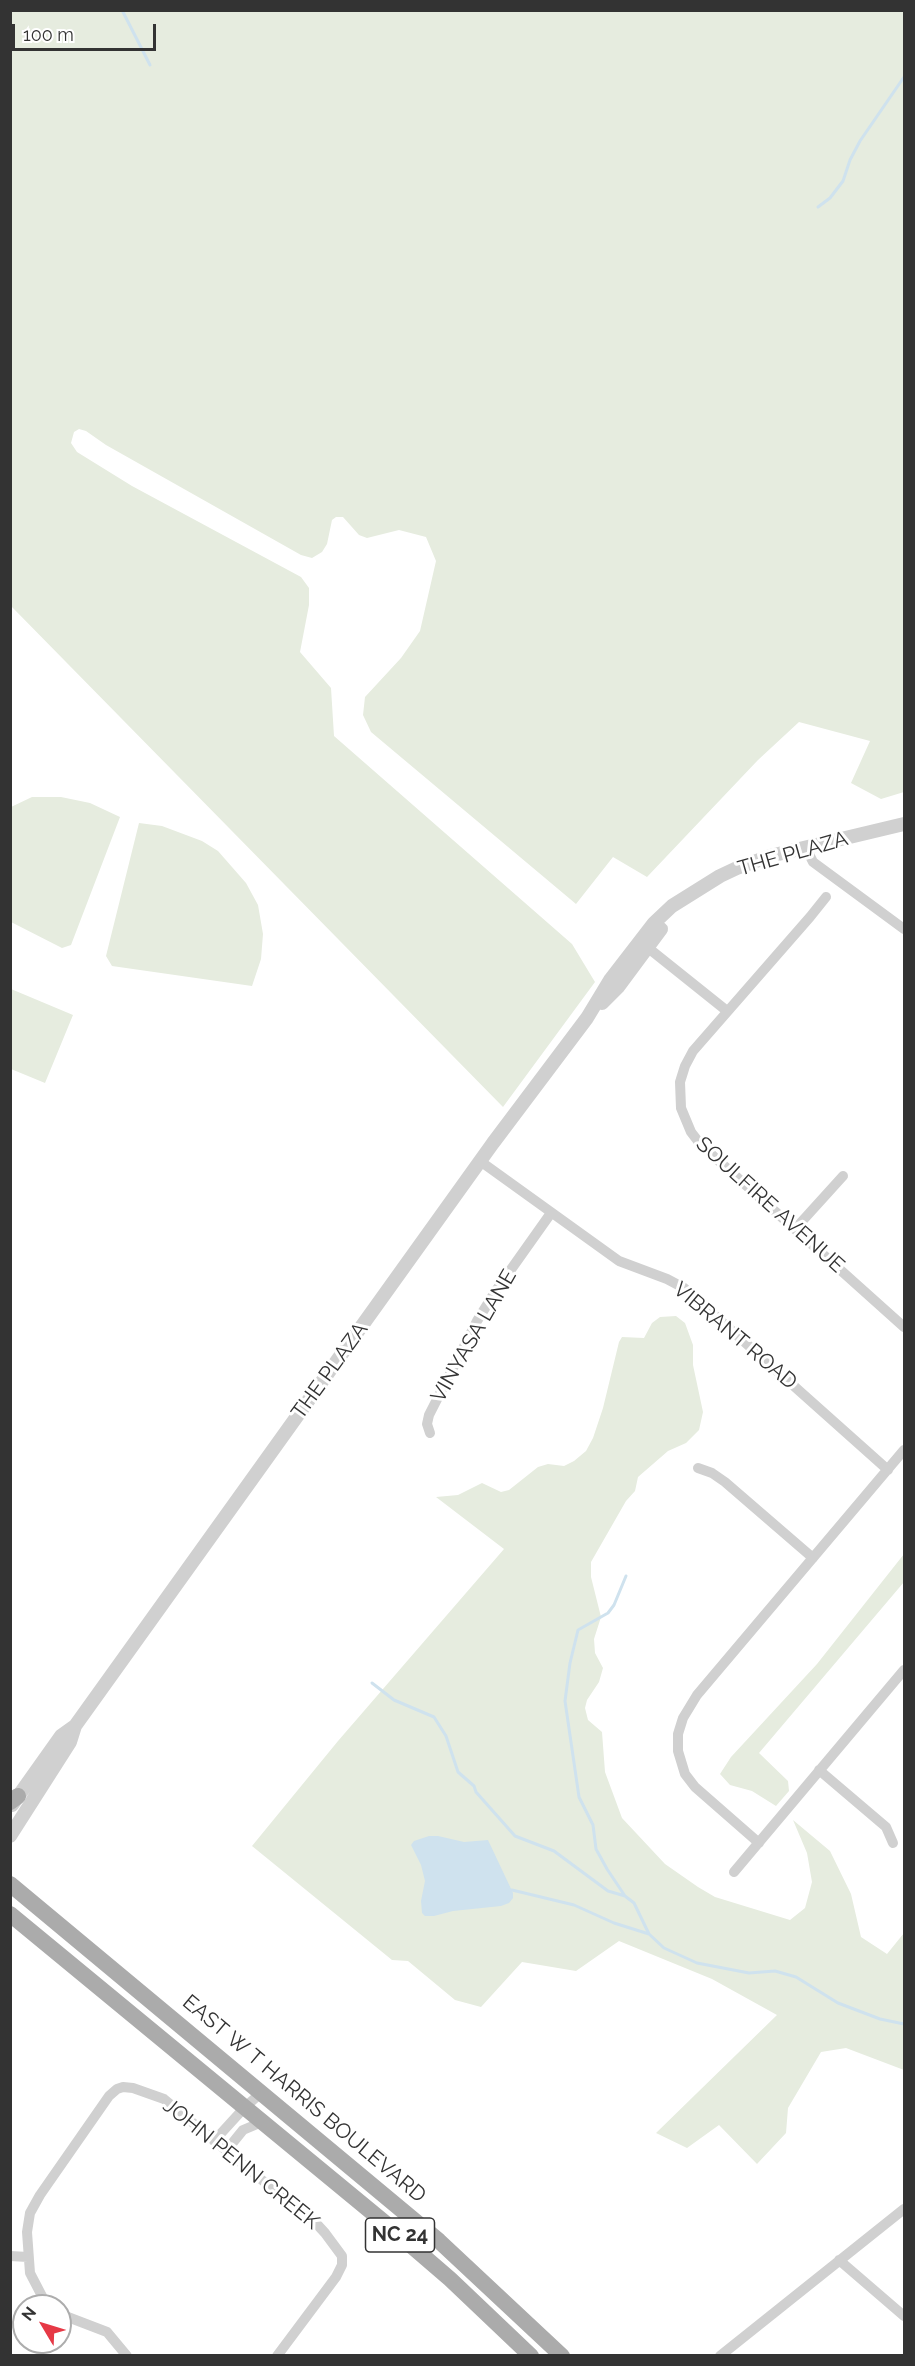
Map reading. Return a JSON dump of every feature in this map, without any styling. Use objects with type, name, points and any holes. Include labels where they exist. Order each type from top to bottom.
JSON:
[{"type":"main road","name":"EAST W T HARRIS BOULEVARD","points":[[10,1884],[439,2241],[562,2355]]},
{"type":"main road","name":"EAST W T HARRIS BOULEVARD","points":[[10,1914],[19,1928],[245,2107],[425,2257],[531,2355]]},
{"type":"street","name":"THE PLAZA","points":[[13,1801],[62,1736],[75,1726],[480,1161],[587,1018],[610,980],[640,940],[672,906],[737,868],[771,856],[904,824]]},
{"type":"street","points":[[806,848],[813,862],[904,929]]},
{"type":"street","name":"THE PLAZA","points":[[587,1018],[618,987],[647,947],[678,912],[687,897]]},
{"type":"street","name":"SOULFIRE AVENUE","points":[[826,897],[693,1051],[685,1066],[680,1091],[683,1116],[701,1145],[904,1327]]},
{"type":"street","points":[[647,947],[727,1011]]},
{"type":"street","name":"VIBRANT ROAD","points":[[480,1161],[619,1261],[668,1279],[684,1288],[888,1470]]},
{"type":"street","points":[[795,1229],[843,1176]]},
{"type":"street","name":"VINYASA LANE","points":[[430,1433],[427,1424],[429,1415],[477,1321],[551,1213]]},
{"type":"street","points":[[759,1843],[689,1781],[679,1759],[678,1734],[683,1718],[697,1695],[904,1450]]},
{"type":"street","points":[[698,1468],[719,1478],[813,1558]]},
{"type":"street","points":[[734,1872],[904,1670]]},
{"type":"street","name":"THE PLAZA","points":[[10,1836],[70,1743],[75,1726]]},
{"type":"street","points":[[819,1770],[886,1827],[893,1843]]},
{"type":"street","name":"JOHN PENN CREEK","points":[[41,2294],[30,2272],[27,2232],[30,2213],[91,2120],[117,2088],[123,2086],[133,2088],[164,2099],[274,2190],[303,2210],[325,2233],[342,2256],[342,2265],[336,2277],[277,2355]]},
{"type":"street","points":[[214,2142],[245,2107],[261,2094]]},
{"type":"street","points":[[226,2151],[243,2130],[262,2122]]},
{"type":"street","points":[[720,2355],[904,2209]]},
{"type":"street","points":[[10,2256],[28,2257]]},
{"type":"street","points":[[839,2260],[904,2316]]},
{"type":"street","points":[[72,2319],[106,2332],[127,2355]]},
{"type":"shaded area","points":[[10,11],[904,11],[904,792],[881,799],[851,783],[870,741],[799,722],[758,760],[647,877],[613,857],[576,904],[371,732],[363,715],[365,697],[401,658],[420,631],[436,561],[426,537],[399,530],[367,538],[359,535],[343,517],[336,517],[332,520],[327,544],[322,552],[312,558],[301,555],[106,445],[86,431],[79,429],[74,432],[71,443],[77,452],[132,486],[301,577],[309,588],[309,605],[300,652],[331,688],[334,736],[572,944],[595,982],[503,1107],[11,606]]},
{"type":"shaded area","points":[[32,797],[61,797],[90,803],[120,817],[71,945],[62,948],[11,922],[11,807]]},
{"type":"shaded area","points":[[139,823],[162,826],[202,841],[218,851],[246,883],[258,905],[263,934],[261,959],[252,986],[112,966],[106,956]]},
{"type":"shaded area","points":[[11,989],[73,1015],[45,1083],[11,1069]]},
{"type":"shaded area","points":[[676,1316],[685,1323],[693,1345],[693,1365],[703,1412],[699,1430],[686,1443],[668,1451],[638,1477],[635,1491],[626,1501],[591,1562],[591,1577],[601,1617],[594,1639],[595,1653],[603,1668],[599,1682],[587,1700],[585,1708],[588,1720],[602,1732],[605,1772],[622,1818],[665,1864],[715,1897],[790,1920],[805,1908],[812,1882],[807,1853],[793,1820],[830,1851],[851,1894],[861,1937],[887,1954],[904,1933],[904,2070],[846,2048],[821,2052],[788,2108],[786,2133],[757,2164],[719,2125],[687,2148],[656,2133],[777,2015],[712,1979],[619,1941],[576,1971],[522,1962],[481,2007],[455,2000],[408,1961],[392,1960],[252,1846],[338,1741],[504,1549],[436,1497],[458,1495],[482,1483],[501,1492],[509,1490],[538,1467],[548,1464],[564,1466],[574,1461],[586,1451],[593,1438],[622,1337],[644,1338],[652,1323],[660,1317]]},
{"type":"shaded area","points":[[904,1554],[904,1582],[759,1753],[788,1781],[789,1791],[776,1806],[752,1791],[730,1785],[720,1774],[731,1757],[817,1664]]},
{"type":"water","points":[[429,1836],[464,1842],[488,1840],[513,1893],[513,1898],[509,1903],[501,1906],[425,1916],[422,1913],[421,1901],[425,1881],[421,1865],[411,1845],[414,1841]]},
{"type":"waterway","points":[[122,10],[150,65]]},
{"type":"waterway","points":[[818,207],[830,198],[843,181],[860,141],[904,77]]},
{"type":"waterway","points":[[626,1576],[614,1605],[608,1613],[578,1630],[570,1663],[565,1701],[579,1797],[593,1825],[596,1849],[607,1869],[625,1896],[634,1903],[649,1934],[664,1948],[697,1963],[749,1973],[775,1971],[796,1977],[838,2003],[880,2019],[904,2024]]},
{"type":"waterway","points":[[372,1683],[394,1700],[434,1717],[446,1736],[458,1772],[474,1786],[476,1792],[515,1836],[554,1851],[608,1891],[625,1896]]},
{"type":"waterway","points":[[512,1890],[574,1905],[614,1923],[649,1934]]}]
